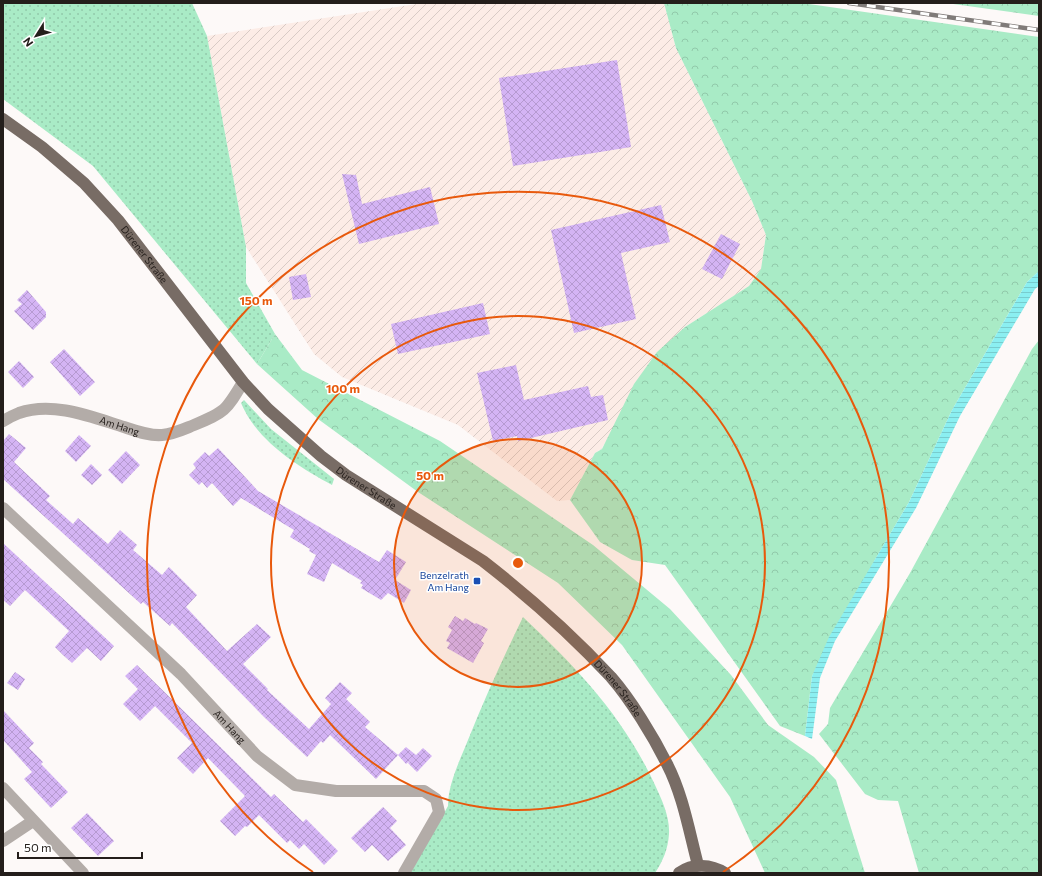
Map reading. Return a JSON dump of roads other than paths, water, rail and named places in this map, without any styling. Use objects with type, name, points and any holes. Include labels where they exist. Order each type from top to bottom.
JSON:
[{"type":"main road","name":"Dürener Straße","points":[[3,119],[42,147],[84,183],[118,220],[242,382],[294,432],[346,475],[483,561],[500,574],[560,626],[612,678],[645,726],[668,765],[683,806],[698,865]]},
{"type":"main road","points":[[679,873],[698,865],[718,868],[725,873]]},
{"type":"street","name":"Am Hang","points":[[3,421],[20,413],[36,410],[60,410],[90,416],[147,434],[162,435],[175,432],[219,415],[229,406],[242,382]]},
{"type":"street","name":"Am Hang","points":[[3,508],[181,674],[257,756],[295,785],[349,791],[414,790],[424,791],[436,799],[439,812],[404,873]]},
{"type":"street","points":[[3,788],[84,873]]},
{"type":"street","points":[[3,841],[33,821]]},
{"type":"water","points":[[1039,271],[1039,286],[1035,289],[960,416],[916,508],[835,641],[820,678],[812,739],[805,736],[812,676],[829,637],[909,502],[952,410],[1027,282]]},
{"type":"railway","points":[[849,3],[1039,30]]},
{"type":"place","name":"Benzelrath Am Hang","points":[[477,581]]}]
